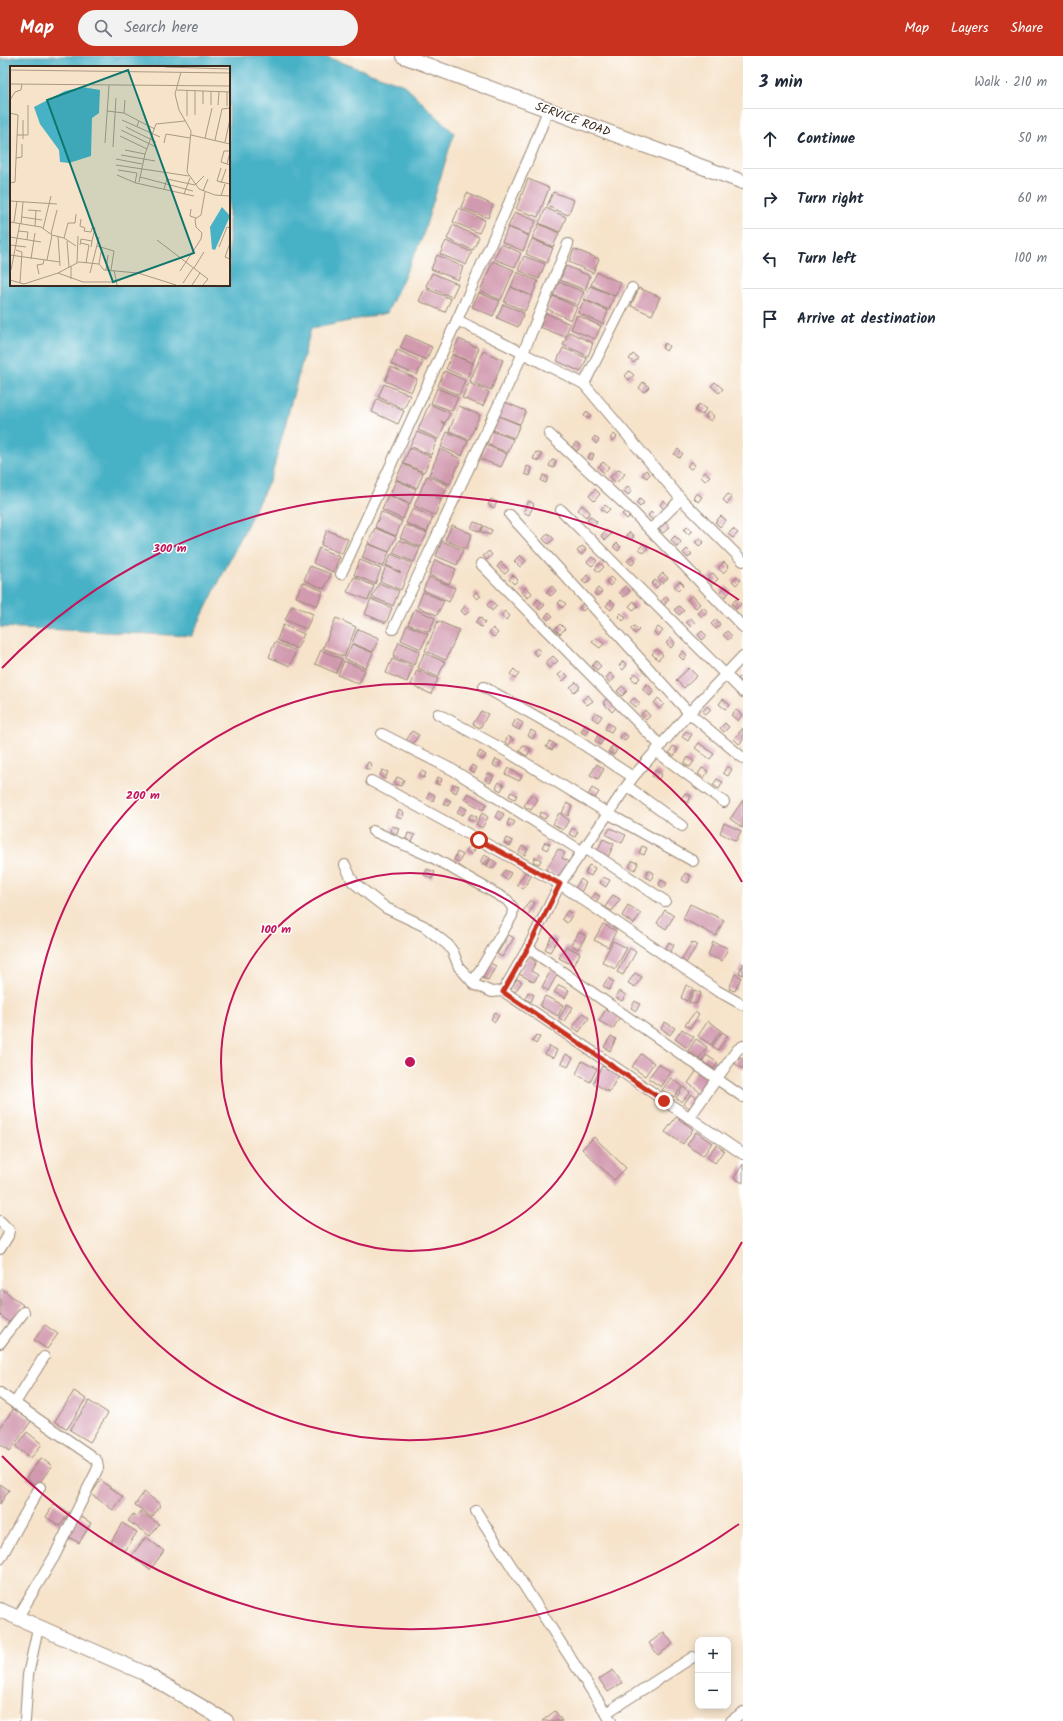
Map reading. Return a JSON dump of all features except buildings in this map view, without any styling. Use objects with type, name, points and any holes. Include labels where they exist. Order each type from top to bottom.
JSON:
[{"type":"main road","name":"SERVICE ROAD","points":[[403,56],[743,182]]},
{"type":"main road","points":[[0,1610],[18,1617],[38,1628],[144,1673],[226,1721]]},
{"type":"street","points":[[341,574],[457,320],[532,151],[548,110]]},
{"type":"street","points":[[393,629],[523,354],[568,244]]},
{"type":"street","points":[[584,384],[632,288]]},
{"type":"street","points":[[457,320],[584,384],[681,499],[743,561]]},
{"type":"street","points":[[549,434],[650,530],[743,627]]},
{"type":"street","points":[[650,530],[681,499]]},
{"type":"street","points":[[561,510],[743,692]]},
{"type":"street","points":[[510,515],[689,713],[743,758]]},
{"type":"street","points":[[481,564],[659,749],[724,802]]},
{"type":"street","points":[[503,992],[528,948],[560,884],[633,777],[689,713],[743,656]]},
{"type":"street","points":[[484,687],[564,732],[633,777]]},
{"type":"street","points":[[438,714],[506,751],[609,814],[693,861]]},
{"type":"street","points":[[382,734],[452,770],[665,900]]},
{"type":"street","points":[[371,781],[560,884],[716,990],[743,1005]]},
{"type":"street","points":[[627,786],[682,826]]},
{"type":"street","points":[[373,831],[432,857],[507,900],[513,908],[512,916],[473,982]]},
{"type":"street","points":[[345,865],[353,882],[373,898],[386,908],[424,926],[448,945],[453,952],[459,967],[473,982],[492,992],[503,992],[743,1154]]},
{"type":"street","points":[[528,948],[743,1097]]},
{"type":"street","points":[[689,1118],[737,1050],[743,1046]]},
{"type":"street","points":[[0,1221],[9,1230],[8,1236],[0,1249]]},
{"type":"street","points":[[0,1343],[24,1312]]},
{"type":"street","points":[[15,1404],[44,1357]]},
{"type":"street","points":[[0,1393],[91,1456],[97,1461],[98,1468],[54,1557],[18,1617]]},
{"type":"street","points":[[0,1559],[40,1488]]},
{"type":"street","points":[[476,1511],[609,1717],[693,1657]]},
{"type":"street","points":[[25,1721],[28,1675],[38,1628]]},
{"type":"street","points":[[731,1721],[743,1712]]},
{"type":"water","points":[[21,56],[324,56],[404,85],[454,133],[422,238],[387,313],[311,329],[271,477],[192,636],[0,627],[0,59]]},
{"type":"route","points":[[479,840],[560,884],[528,948],[503,992],[664,1101]]}]
